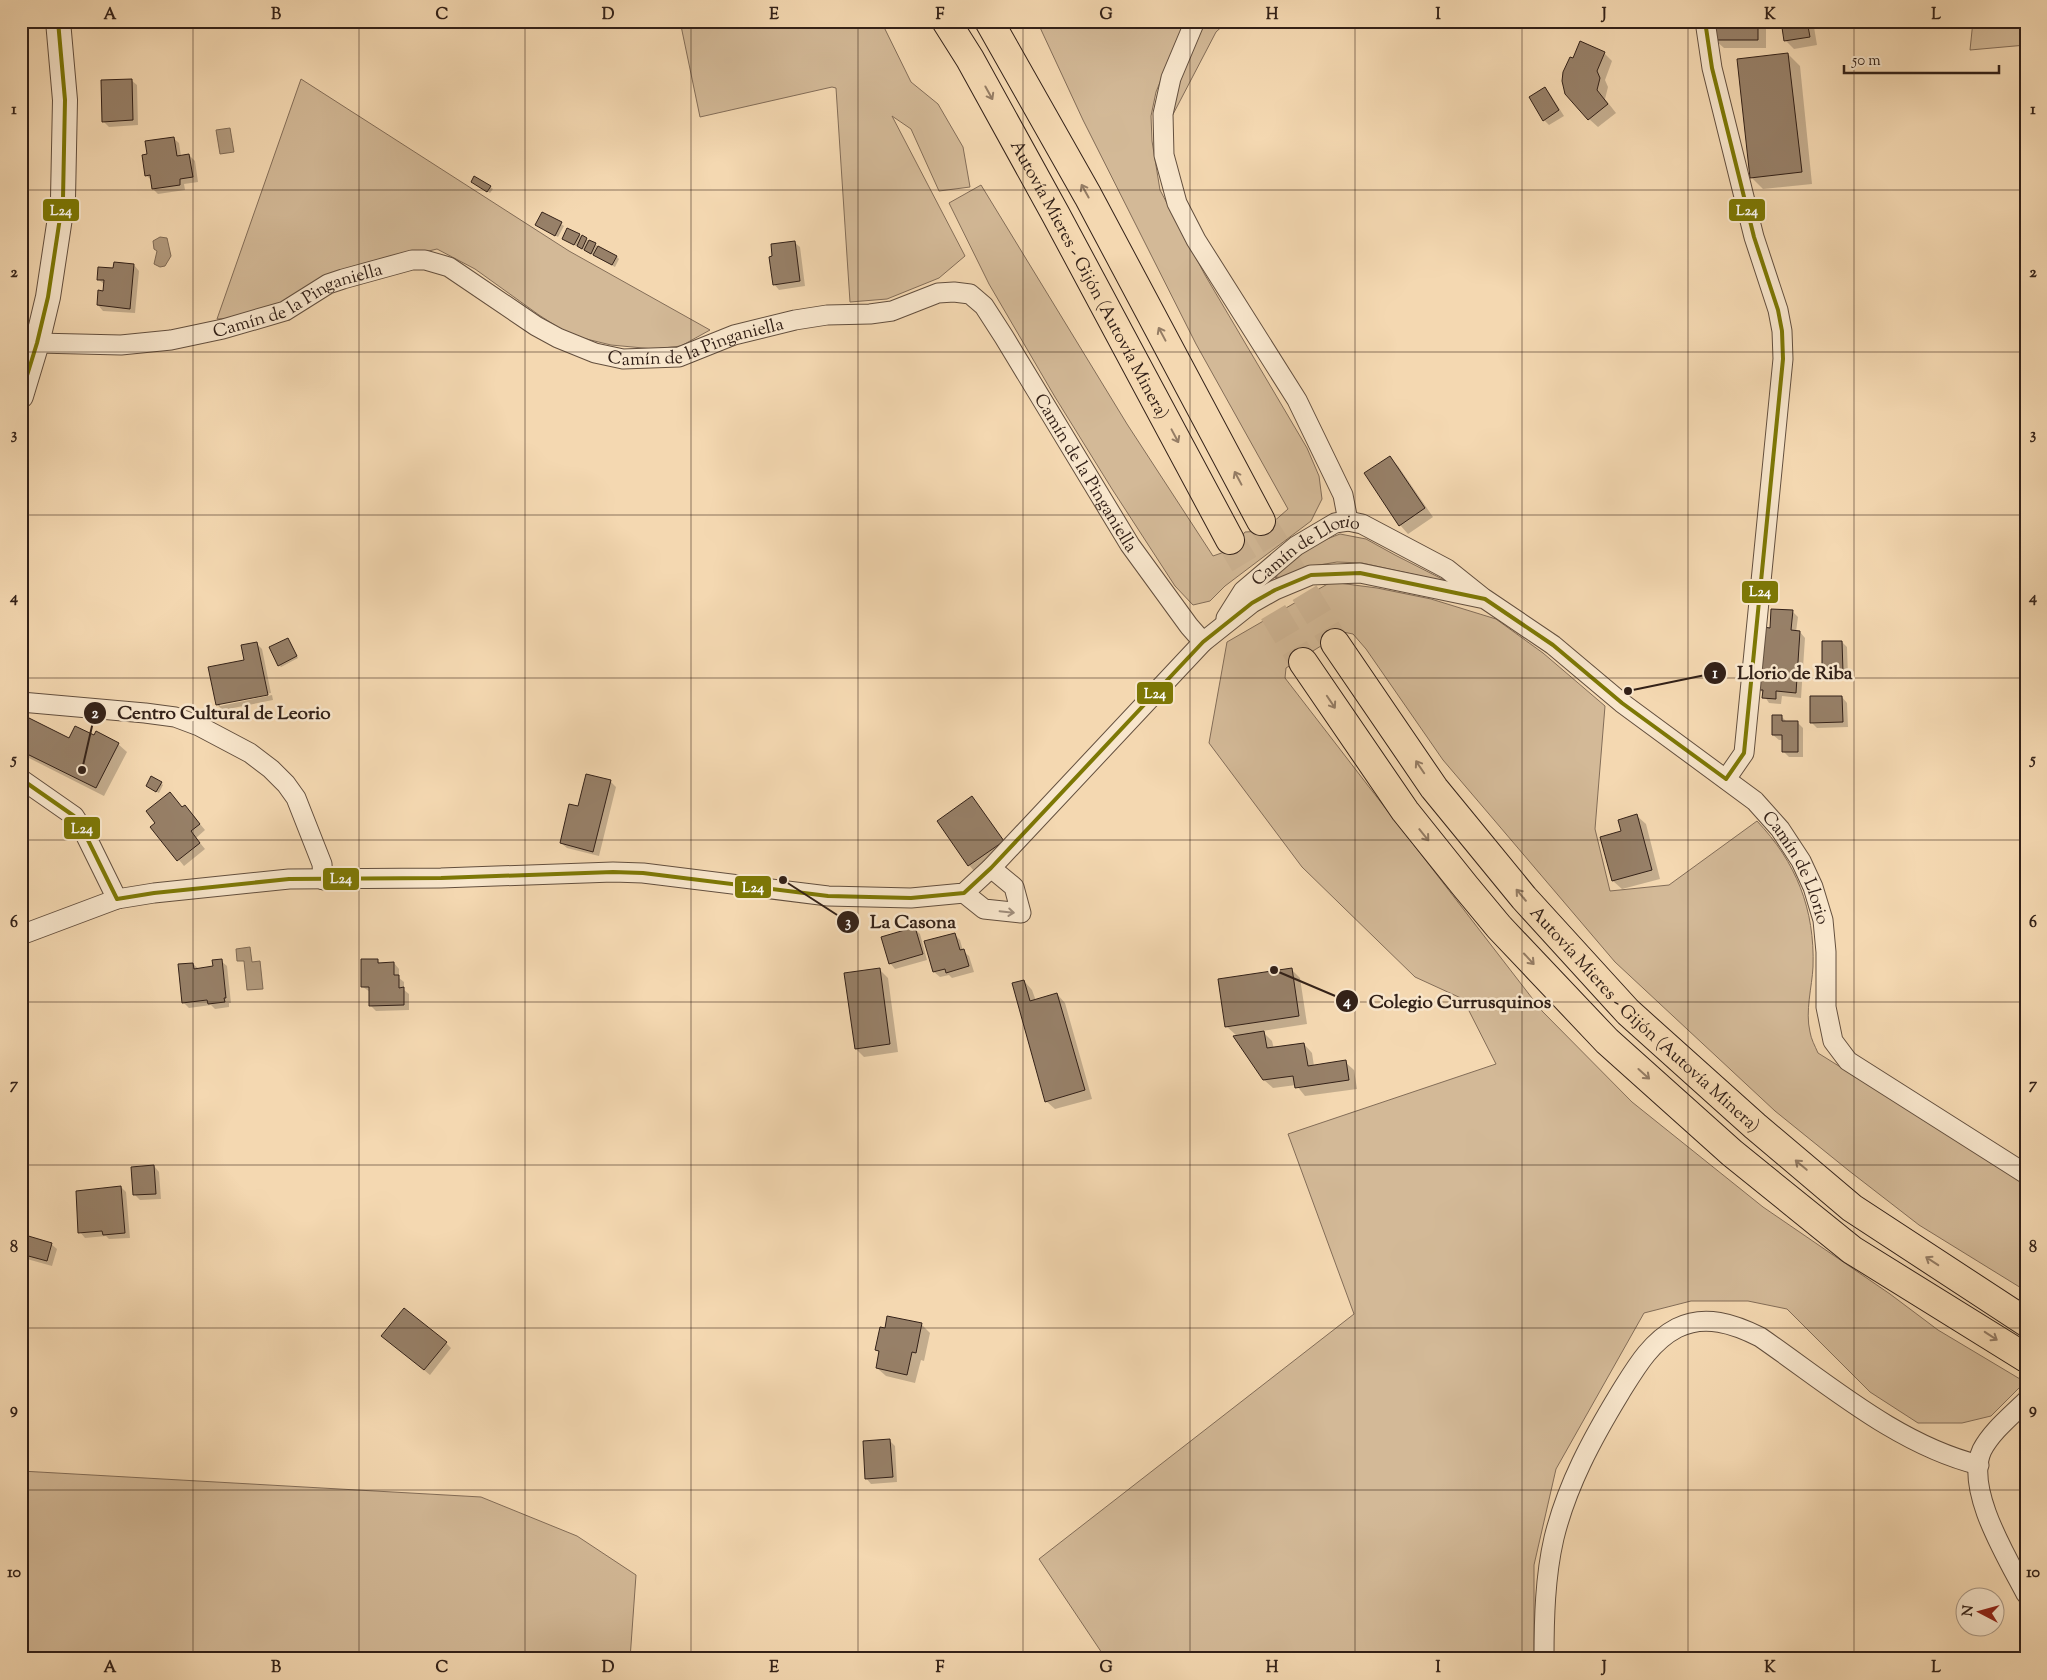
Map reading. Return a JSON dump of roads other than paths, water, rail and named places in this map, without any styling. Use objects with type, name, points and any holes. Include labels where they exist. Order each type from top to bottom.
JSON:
[{"type":"highway","points":[[941,21],[970,59]]},
{"type":"highway","name":"Autovía Mieres - Gijón (Autovía Minera)","points":[[946,21],[970,59],[1230,540]]},
{"type":"highway","name":"Autovía Mieres - Gijón (Autovía Minera)","points":[[994,28],[1088,196],[1261,521]]},
{"type":"highway","name":"Autovía Mieres - Gijón (Autovía Minera)","points":[[1335,643],[1434,788],[1524,898],[1628,1012],[1755,1126],[1852,1208],[2026,1322]]},
{"type":"highway","points":[[1303,662],[1405,811],[1465,886],[1499,927],[1607,1040],[1732,1153],[1852,1250],[2026,1358]]},
{"type":"street","points":[[21,396],[37,343],[48,296],[63,198],[65,100],[58,21]]},
{"type":"street","points":[[1195,21],[1170,78],[1163,114],[1164,155],[1177,203],[1196,240],[1297,400],[1343,495],[1348,521]]},
{"type":"street","points":[[1705,21],[1712,68],[1750,218],[1778,310],[1782,330],[1782,369],[1744,753],[1726,779]]},
{"type":"street","name":"Camín de la Pinganiella","points":[[37,343],[120,345],[170,340],[223,329],[285,311],[328,284],[412,260],[425,260],[449,267],[536,326],[558,338],[595,353],[623,359],[680,357],[734,335],[795,320],[827,315],[870,314],[892,311],[938,293],[970,294],[984,306],[999,329],[1130,545],[1189,626],[1203,642]]},
{"type":"street","name":"Camín de Llorio","points":[[1221,627],[1243,591],[1296,546],[1335,523],[1348,521],[1362,524],[1447,569],[1485,599],[1553,645],[1622,703],[1755,801],[1780,830],[1801,861],[1813,887],[1823,920],[1826,952],[1826,1007],[1833,1041],[1848,1061],[2026,1174]]},
{"type":"street","name":"Camín de Llorio","points":[[964,893],[991,868],[1203,642],[1252,603],[1275,590],[1310,575],[1360,573],[1485,599]]},
{"type":"street","points":[[21,702],[175,717],[199,726],[250,753],[271,769],[286,784],[296,798],[322,864],[324,880]]},
{"type":"street","points":[[21,779],[74,816],[83,830],[117,899]]},
{"type":"street","points":[[21,935],[117,899],[154,893],[289,879],[451,878],[613,872],[643,873],[828,896],[911,898],[964,893],[984,910],[1021,913],[1014,887],[991,868]]},
{"type":"street","points":[[1544,1659],[1544,1626],[1550,1563],[1554,1538],[1568,1490],[1593,1436],[1641,1360],[1659,1340],[1677,1328],[1700,1322],[1723,1322],[1741,1327],[1760,1337],[1868,1412],[1916,1442],[1952,1458],[1979,1465]]},
{"type":"street","points":[[2026,1401],[1999,1428],[1982,1451],[1977,1479],[1985,1512],[2026,1594]]},
{"type":"tunnel","points":[[1261,521],[1335,643]]},
{"type":"tunnel","points":[[1230,540],[1303,662]]},
{"type":"place","name":"Llorio de Riba","points":[[1628,691]]},
{"type":"place","name":"Centro Cultural de Leorio","points":[[82,770]]},
{"type":"place","name":"La Casona","points":[[783,880]]},
{"type":"place","name":"Colegio Currusquinos","points":[[1274,970]]}]
